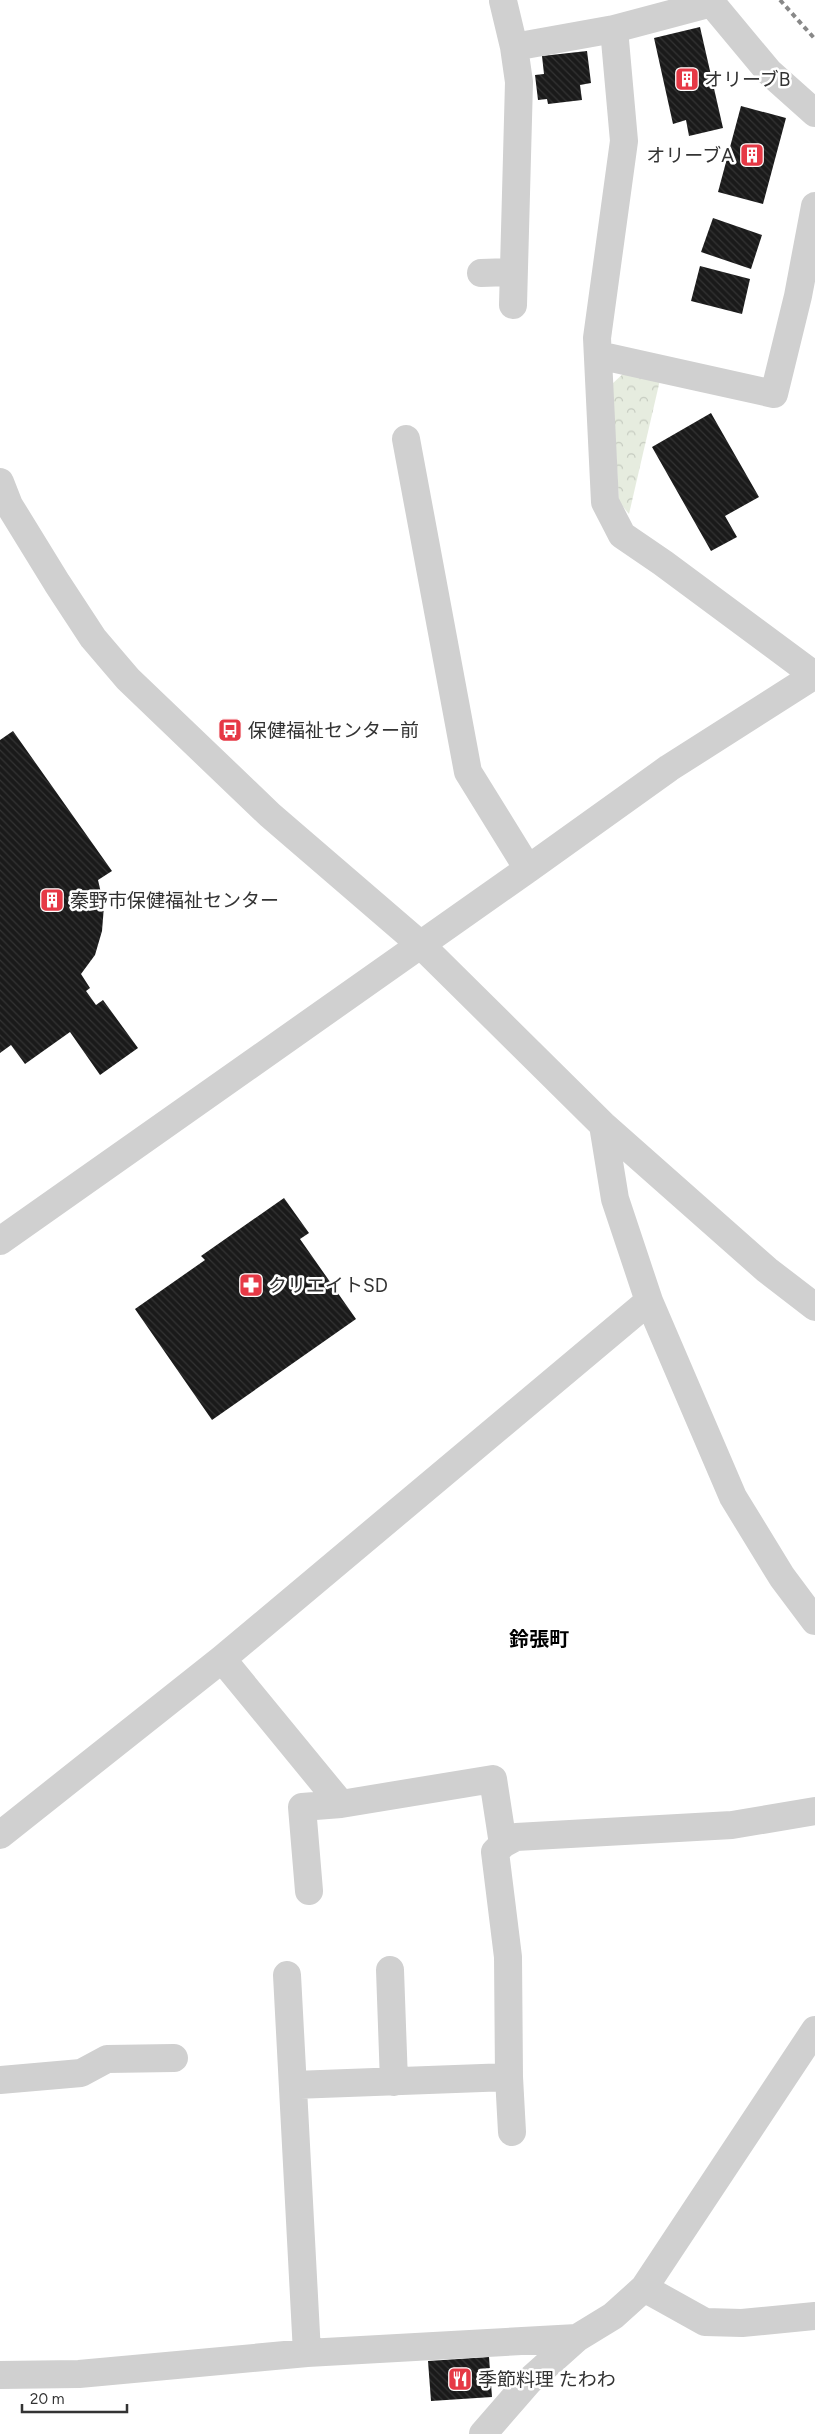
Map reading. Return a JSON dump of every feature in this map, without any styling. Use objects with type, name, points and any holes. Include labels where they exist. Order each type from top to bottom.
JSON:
[{"type":"street","points":[[503,1],[514,47],[519,82],[513,305]]},
{"type":"street","points":[[514,47],[614,29],[711,2],[769,72],[815,114]]},
{"type":"street","points":[[0,1241],[669,768],[815,675],[622,535],[605,502],[597,338],[624,141],[614,29]]},
{"type":"street","points":[[598,355],[774,394],[806,297],[815,206]]},
{"type":"street","points":[[481,273],[513,272]]},
{"type":"street","points":[[406,439],[468,772],[528,869]]},
{"type":"street","points":[[0,482],[9,504],[57,583],[93,638],[128,679],[270,815],[421,945],[603,1126],[767,1270],[815,1307]]},
{"type":"street","points":[[603,1126],[615,1199],[649,1301],[734,1497],[782,1577],[815,1621]]},
{"type":"street","points":[[0,1835],[222,1659],[649,1301]]},
{"type":"street","points":[[222,1659],[341,1804]]},
{"type":"street","points":[[309,1891],[302,1806],[341,1804],[493,1779],[503,1844]]},
{"type":"street","points":[[512,2132],[509,2077],[508,1958],[495,1852],[503,1844],[516,1837],[732,1825],[815,1811]]},
{"type":"street","points":[[390,1970],[394,2082]]},
{"type":"street","points":[[287,1975],[307,2353]]},
{"type":"street","points":[[483,2434],[529,2381],[576,2338],[613,2316],[644,2288],[815,2030]]},
{"type":"street","points":[[0,2080],[81,2073],[107,2059],[174,2058]]},
{"type":"street","points":[[294,2086],[509,2077]]},
{"type":"street","points":[[644,2288],[705,2322],[742,2323],[815,2316]]},
{"type":"street","points":[[0,2375],[79,2374],[307,2353],[576,2338]]},
{"type":"green space","points":[[625,372],[660,380],[629,514],[619,502],[612,384]]},
{"type":"building","name":"オリーブB","points":[[700,27],[723,128],[689,136],[686,120],[673,124],[654,38]]},
{"type":"building","points":[[587,51],[591,83],[580,85],[582,100],[548,104],[547,99],[538,100],[535,75],[544,74],[542,56]]},
{"type":"building","name":"オリーブA","points":[[741,106],[786,118],[763,204],[718,192]]},
{"type":"building","points":[[713,218],[762,235],[751,269],[701,252]]},
{"type":"building","points":[[700,266],[750,279],[742,314],[691,301]]},
{"type":"building","points":[[711,413],[759,497],[725,516],[737,537],[711,551],[652,447]]},
{"type":"building","name":"秦野市保健福祉センター","points":[[13,731],[112,871],[98,880],[104,906],[102,931],[95,955],[81,974],[90,988],[86,991],[96,1005],[103,1000],[138,1048],[100,1075],[70,1032],[25,1064],[11,1045],[0,1053],[0,740]]},
{"type":"building","name":"クリエイトSD","points":[[284,1198],[309,1233],[300,1239],[356,1319],[212,1420],[135,1309],[205,1260],[201,1256]]},
{"type":"building","name":"季節料理 たわわ","points":[[489,2357],[492,2397],[431,2401],[428,2361]]},
{"type":"railway","points":[[780,0],[815,39]]},
{"type":"place","name":"オリーブB","points":[[687,79]]},
{"type":"place","name":"オリーブA","points":[[752,155]]},
{"type":"place","name":"保健福祉センター前","points":[[230,730]]},
{"type":"place","name":"秦野市保健福祉センター","points":[[52,900]]},
{"type":"place","name":"クリエイトSD","points":[[251,1285]]},
{"type":"place","name":"季節料理 たわわ","points":[[460,2379]]},
{"type":"district","name":"鈴張町","points":[[539,1639]]}]
